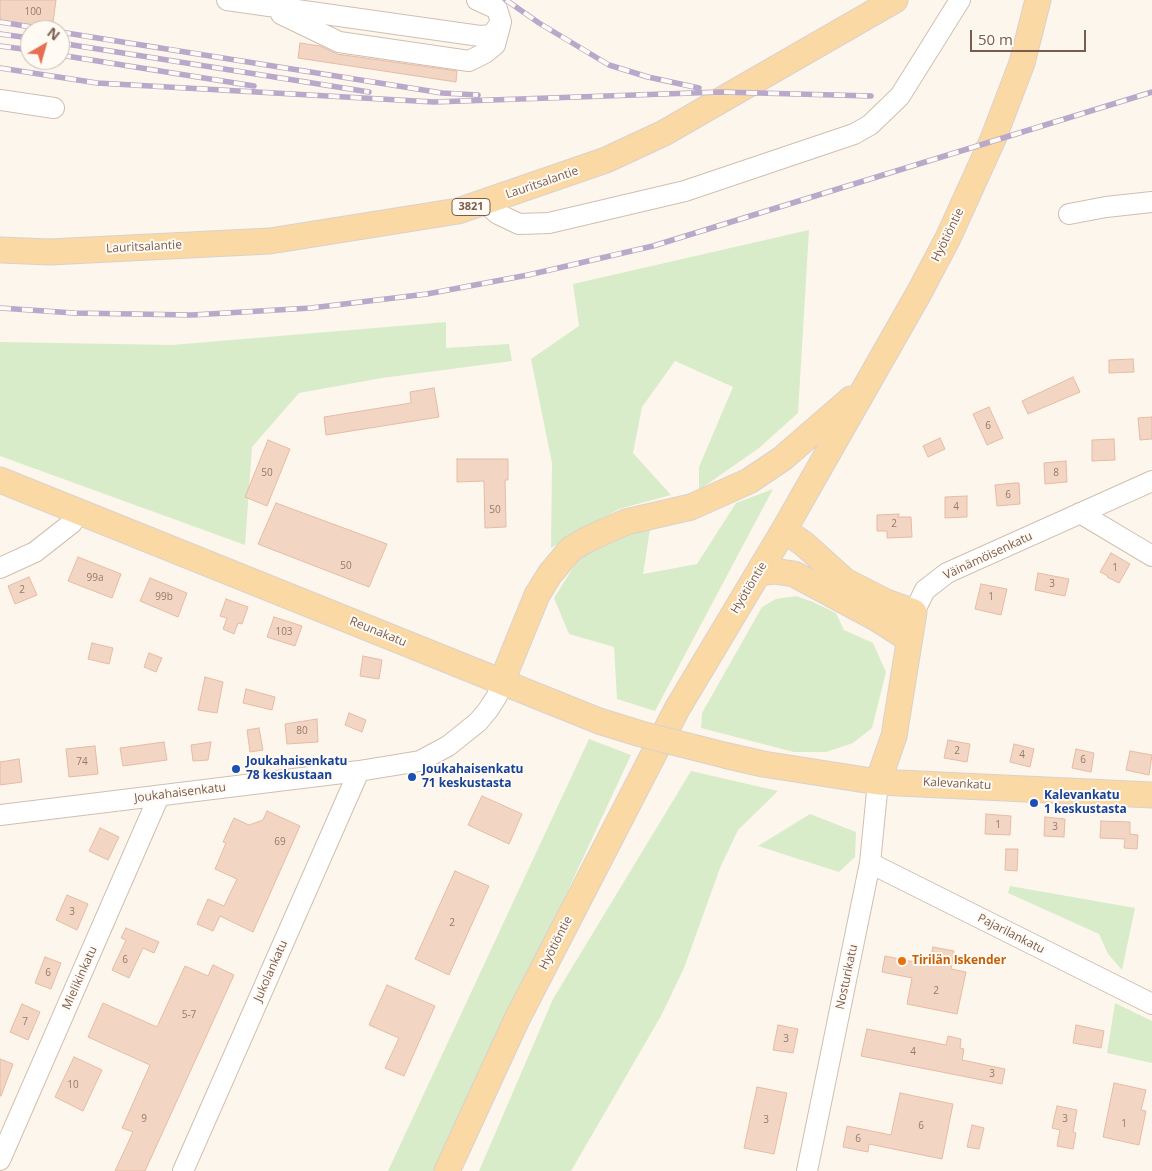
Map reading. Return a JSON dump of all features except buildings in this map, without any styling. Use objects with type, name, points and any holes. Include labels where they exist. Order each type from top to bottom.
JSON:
[{"type":"main road","name":"Lauritsalantie","points":[[0,250],[50,252],[270,241],[458,211],[606,160],[664,133],[895,0]]},
{"type":"main road","name":"Hyötiöntie","points":[[447,1171],[517,1019],[677,709],[784,530],[868,384],[948,238],[994,139],[1022,63],[1038,0]]},
{"type":"main road","points":[[502,681],[537,595],[550,574],[571,549],[626,522],[691,507],[749,481],[783,458],[868,384]]},
{"type":"main road","name":"Reunakatu","points":[[0,480],[599,721],[641,734],[763,764]]},
{"type":"main road","points":[[784,530],[804,544],[845,581],[886,602],[914,612]]},
{"type":"main road","points":[[758,573],[774,571],[794,574],[876,618],[909,639]]},
{"type":"main road","name":"Väinämöisenkatu","points":[[878,782],[894,736],[914,612]]},
{"type":"main road","name":"Kalevankatu","points":[[763,764],[878,782],[1152,795]]},
{"type":"street","points":[[227,0],[480,36],[492,35],[500,22],[497,9],[477,0]]},
{"type":"street","points":[[485,203],[498,214],[519,224],[549,224],[685,191],[854,134],[870,124],[900,96],[960,0]]},
{"type":"street","points":[[0,100],[54,108]]},
{"type":"street","points":[[1069,214],[1106,207],[1152,202]]},
{"type":"street","name":"Väinämöisenkatu","points":[[914,612],[926,590],[947,573],[1152,481]]},
{"type":"street","points":[[0,568],[35,552],[72,523],[78,510]]},
{"type":"street","points":[[1080,513],[1152,556]]},
{"type":"street","name":"Joukahaisenkatu","points":[[0,815],[359,771],[420,761],[448,746],[478,722],[497,696],[502,681]]},
{"type":"street","name":"Jukolankatu","points":[[183,1171],[359,771]]},
{"type":"street","name":"Nosturikatu","points":[[807,1171],[870,863],[878,782]]},
{"type":"street","name":"Mielikinkatu","points":[[0,1160],[159,796]]},
{"type":"street","name":"Pajarilankatu","points":[[870,863],[1152,1004]]},
{"type":"green space","points":[[809,230],[798,413],[759,448],[699,490],[699,467],[733,387],[675,361],[642,407],[633,453],[671,495],[619,509],[551,548],[552,463],[531,359],[579,326],[573,284]]},
{"type":"green space","points":[[446,322],[446,348],[509,344],[512,361],[382,378],[299,393],[252,447],[245,545],[0,456],[0,342],[172,345]]},
{"type":"green space","points":[[773,489],[655,711],[617,699],[614,647],[569,634],[554,598],[578,560],[605,539],[650,529],[643,574],[697,564],[736,503]]},
{"type":"green space","points":[[796,596],[836,613],[844,630],[873,643],[886,672],[872,728],[853,743],[826,752],[794,752],[701,728],[702,713],[762,607],[776,599]]},
{"type":"green space","points":[[589,739],[631,755],[437,1171],[388,1171]]},
{"type":"green space","points":[[691,771],[778,791],[738,830],[720,868],[684,968],[661,1016],[571,1171],[479,1171],[553,999]]},
{"type":"green space","points":[[810,814],[856,832],[855,857],[839,872],[758,846]]},
{"type":"green space","points":[[1010,886],[1135,908],[1122,970],[1108,954],[1099,934],[1008,893]]},
{"type":"green space","points":[[1115,1003],[1152,1021],[1152,1063],[1107,1053]]},
{"type":"railway","points":[[506,0],[539,23],[609,65],[648,77],[699,88]]},
{"type":"railway","points":[[0,22],[20,25]]},
{"type":"railway","points":[[0,34],[20,37]]},
{"type":"railway","points":[[70,34],[442,93],[478,95]]},
{"type":"railway","points":[[70,45],[369,92]]},
{"type":"railway","points":[[0,46],[20,49]]},
{"type":"railway","points":[[70,57],[254,86]]},
{"type":"railway","points":[[0,68],[97,83],[434,102],[721,92],[871,96]]},
{"type":"railway","points":[[0,308],[74,313],[192,315],[311,308],[427,294],[528,275],[653,246],[1152,92]]},
{"type":"place","name":"Joukahaisenkatu 78 keskustaan","points":[[236,769]]},
{"type":"place","name":"Joukahaisenkatu 71 keskustasta","points":[[412,777]]},
{"type":"place","name":"Kalevankatu 1 keskustasta","points":[[1034,803]]},
{"type":"place","name":"Tirilän Iskender","points":[[902,961]]}]
